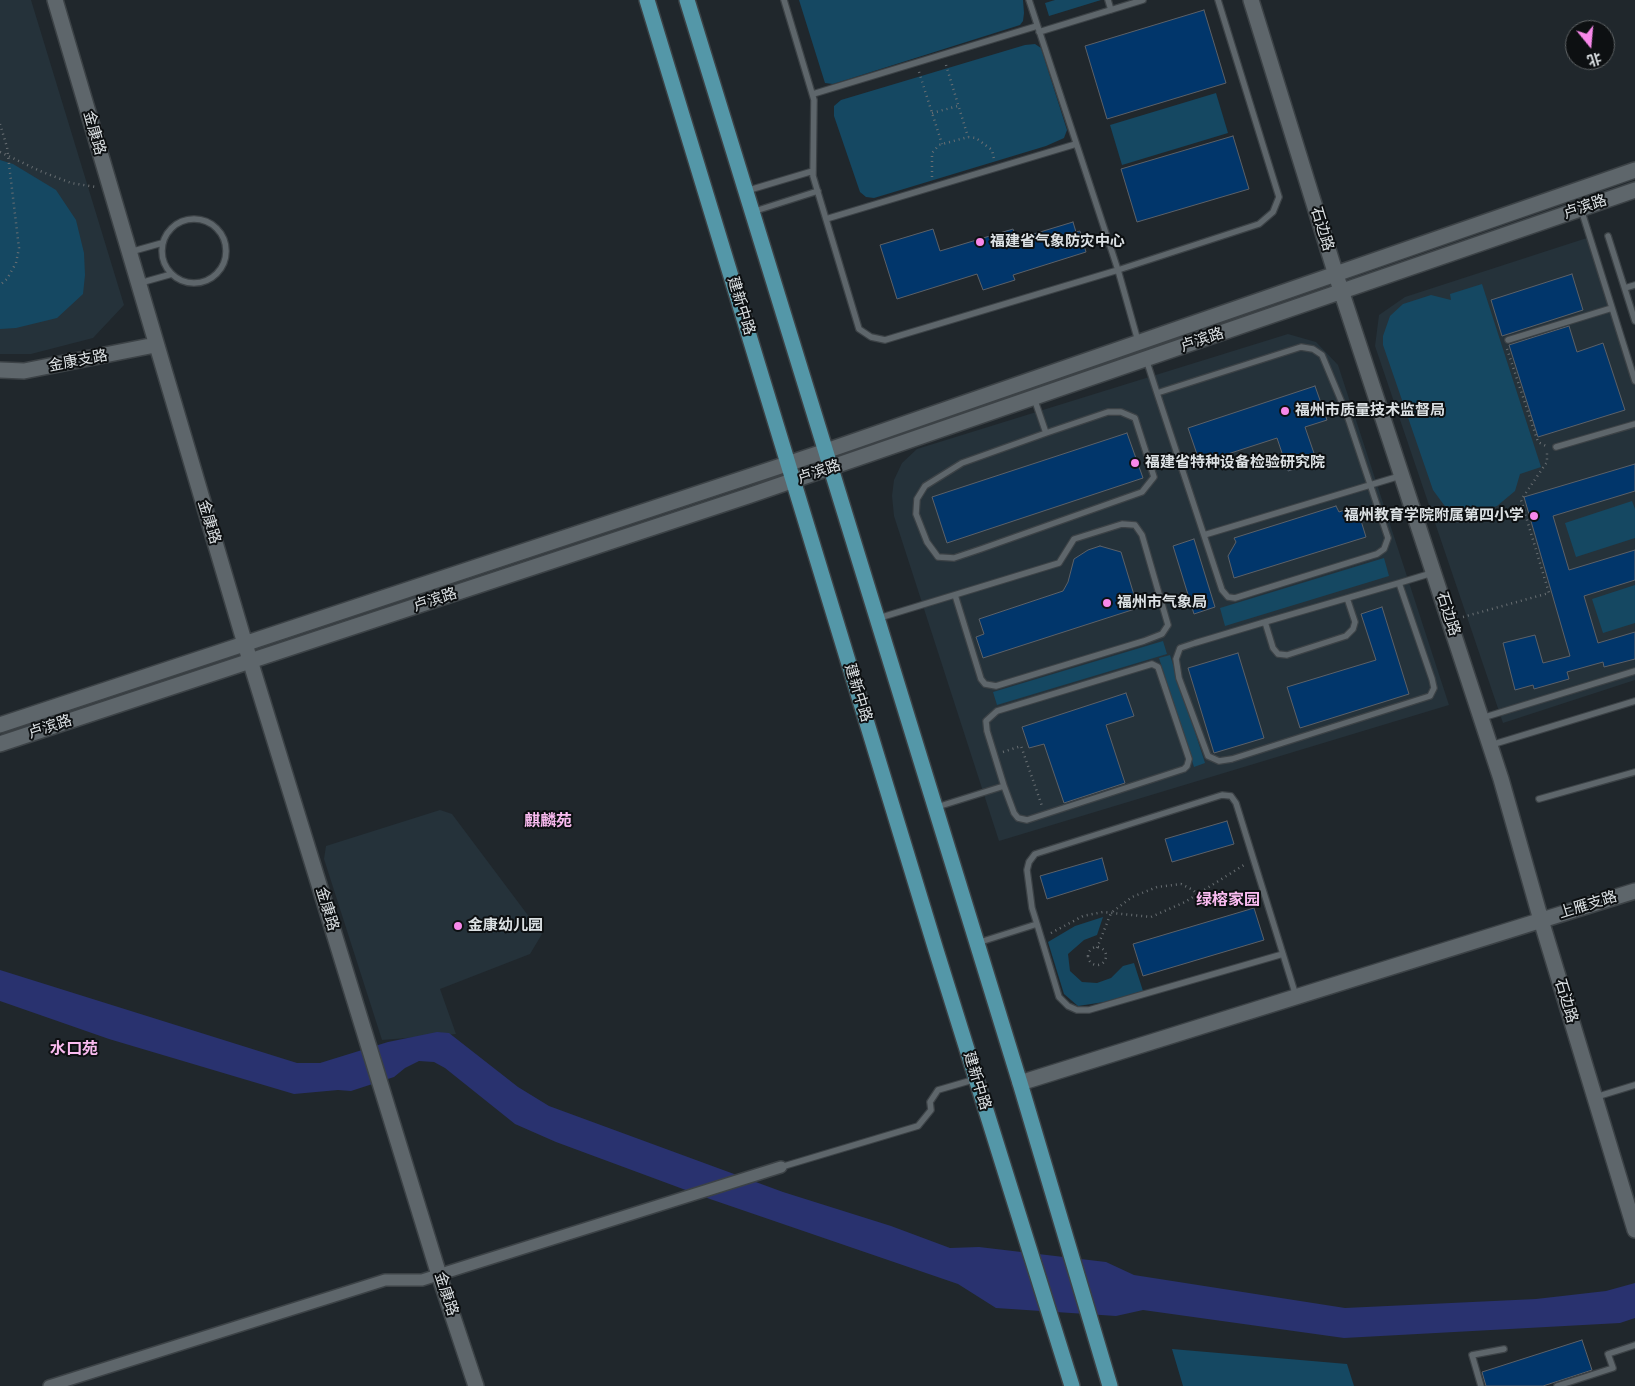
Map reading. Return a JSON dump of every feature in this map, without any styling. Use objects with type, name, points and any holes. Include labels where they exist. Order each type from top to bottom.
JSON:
[{"type":"main road","name":"建新中路","points":[[647,0],[1072,1386]]},
{"type":"main road","points":[[687,0],[1020,1083],[1110,1386]]},
{"type":"street","name":"金康路","points":[[56,0],[155,345],[245,644],[383,1086],[439,1275],[476,1386]]},
{"type":"street","name":"石边路","points":[[1251,0],[1336,275],[1482,718],[1635,1230]]},
{"type":"street","points":[[0,725],[826,451],[1635,170]]},
{"type":"street","name":"卢滨路","points":[[0,744],[831,468],[1635,190]]},
{"type":"street","name":"金康支路","points":[[0,370],[24,371],[155,345]]},
{"type":"street","name":"上雁支路","points":[[1020,1083],[1635,891]]},
{"type":"street","points":[[48,1386],[385,1280],[422,1280],[439,1275],[781,1166]]},
{"type":"lane","points":[[784,0],[813,94],[813,170],[858,329],[871,336],[885,340],[1118,270],[1260,224],[1273,212],[1279,197],[1218,0]]},
{"type":"lane","points":[[1029,0],[1118,270],[1139,343]]},
{"type":"lane","points":[[1108,0],[1111,10]]},
{"type":"lane","points":[[813,94],[943,55],[1143,0]]},
{"type":"lane","points":[[826,219],[1076,144]]},
{"type":"lane","points":[[746,191],[813,170]]},
{"type":"lane","points":[[752,212],[818,191]]},
{"type":"lane","points":[[1581,208],[1635,381]]},
{"type":"lane","points":[[194,218],[213,225],[225,241],[224,261],[212,277],[192,283],[181,280],[172,274],[163,260],[162,243],[167,233],[174,225],[194,218]]},
{"type":"lane","points":[[1608,236],[1635,321]]},
{"type":"lane","points":[[128,252],[162,243]]},
{"type":"lane","points":[[138,284],[172,274]]},
{"type":"lane","points":[[1625,288],[1635,285]]},
{"type":"lane","points":[[1508,340],[1612,308]]},
{"type":"lane","points":[[1146,360],[1222,590],[1228,597],[1235,598],[1378,554],[1384,549],[1388,538],[1347,415],[1322,355],[1314,349],[1301,347],[1158,393]]},
{"type":"lane","points":[[1034,398],[1046,433]]},
{"type":"lane","points":[[1108,412],[1121,412],[1135,418],[1154,476],[1148,487],[1142,492],[954,558],[938,557],[927,542],[916,514],[917,499],[925,486],[962,463],[1046,433],[1108,412]]},
{"type":"lane","points":[[1556,447],[1635,424]]},
{"type":"lane","points":[[1204,535],[1402,475]]},
{"type":"lane","points":[[877,619],[955,595],[1059,563],[1074,539],[1122,524],[1135,525],[1142,535],[1168,626],[1162,634],[1144,641],[996,686],[986,684],[981,679],[955,595]]},
{"type":"lane","points":[[1399,583],[1432,679],[1434,688],[1430,696],[1232,759],[1219,761],[1208,756],[1179,678],[1176,659],[1180,648],[1265,622],[1347,598],[1399,583],[1434,573]]},
{"type":"lane","points":[[1265,622],[1273,648],[1278,654],[1287,656],[1346,636],[1353,629],[1355,622],[1347,598]]},
{"type":"lane","points":[[1152,664],[1158,667],[1189,759],[1187,766],[1027,820],[1018,818],[1004,786],[986,721],[997,711],[1152,664]]},
{"type":"lane","points":[[1482,718],[1635,671]]},
{"type":"lane","points":[[1490,745],[1635,701]]},
{"type":"lane","points":[[1539,799],[1635,772]]},
{"type":"lane","points":[[935,808],[1004,786]]},
{"type":"lane","points":[[1283,954],[1088,1010],[1077,1010],[1068,1006],[1060,997],[1041,939],[1032,908],[1028,870],[1029,862],[1034,854],[1222,795],[1231,796],[1236,803],[1253,858],[1283,954],[1296,996]]},
{"type":"lane","points":[[976,943],[1037,924]]},
{"type":"lane","points":[[781,1166],[918,1126],[930,1110],[930,1102],[938,1090],[976,1078]]},
{"type":"lane","points":[[1596,1097],[1635,1085]]},
{"type":"lane","points":[[1557,1386],[1613,1368],[1608,1354],[1635,1345]]},
{"type":"lane","points":[[1481,1386],[1472,1355],[1504,1350]]},
{"type":"path","points":[[943,55],[968,138]]},
{"type":"path","points":[[916,63],[942,144]]},
{"type":"path","points":[[932,113],[958,106]]},
{"type":"path","points":[[0,124],[8,156],[19,248],[16,263],[0,285]]},
{"type":"path","points":[[935,186],[931,174],[932,153],[942,144],[976,138],[992,150],[997,167]]},
{"type":"path","points":[[0,152],[71,183],[97,188],[110,187]]},
{"type":"path","points":[[1450,620],[1548,593],[1520,500],[1547,462],[1547,450],[1545,445],[1538,442],[1505,342],[1508,340]]},
{"type":"path","points":[[994,754],[1021,746],[1045,814]]},
{"type":"path","points":[[1041,939],[1083,916],[1103,912],[1152,917],[1198,895],[1253,858]]},
{"type":"path","points":[[1096,948],[1104,951],[1106,956],[1103,964],[1092,964],[1088,956],[1091,950],[1096,948],[1111,913],[1132,898],[1157,887],[1180,884],[1193,890],[1198,895]]},
{"type":"shaded area","points":[[0,0],[31,0],[124,305],[93,338],[31,354],[0,354]]},
{"type":"shaded area","points":[[799,0],[1023,0],[1024,13],[1023,21],[1020,25],[833,84],[825,83]]},
{"type":"shaded area","points":[[1055,0],[1101,0],[1049,16],[1045,3]]},
{"type":"shaded area","points":[[1035,44],[1041,48],[1067,130],[1064,138],[1046,146],[874,198],[866,197],[860,192],[834,116],[834,106],[841,100],[1025,45]]},
{"type":"shaded area","points":[[1216,93],[1228,133],[1122,165],[1110,125]]},
{"type":"shaded area","points":[[0,160],[13,164],[56,190],[76,220],[84,253],[85,275],[83,294],[57,318],[16,328],[0,329]]},
{"type":"shaded area","name":"福州教育学院附属第四小学","points":[[1593,236],[1635,369],[1635,680],[1503,723],[1375,346],[1379,315],[1405,297]]},
{"type":"shaded area","points":[[1482,284],[1541,467],[1520,474],[1515,491],[1497,506],[1466,514],[1452,511],[1444,505],[1433,490],[1383,345],[1383,336],[1390,316],[1403,304],[1431,295],[1451,300],[1450,294]]},
{"type":"shaded area","points":[[1288,334],[1316,342],[1338,365],[1449,705],[999,841],[894,516],[892,496],[894,480],[902,463],[917,449]]},
{"type":"shaded area","points":[[1632,501],[1635,509],[1635,538],[1576,557],[1565,523]]},
{"type":"shaded area","points":[[1384,558],[1389,576],[1225,626],[1220,608]]},
{"type":"shaded area","points":[[1635,585],[1635,623],[1603,633],[1592,599]]},
{"type":"shaded area","points":[[1163,641],[1167,654],[997,705],[993,692]]},
{"type":"shaded area","points":[[1170,655],[1205,763],[1194,767],[1159,658]]},
{"type":"shaded area","points":[[440,810],[452,814],[542,934],[530,954],[440,989],[456,1034],[382,1040],[324,859],[326,846]]},
{"type":"shaded area","points":[[1103,917],[1097,935],[1084,940],[1068,954],[1070,971],[1082,982],[1097,983],[1111,978],[1123,966],[1134,963],[1143,991],[1104,1002],[1078,1006],[1064,994],[1048,942],[1075,926]]},
{"type":"shaded area","points":[[1172,1349],[1347,1364],[1354,1386],[1183,1386]]},
{"type":"water","points":[[0,970],[297,1063],[320,1063],[388,1042],[437,1032],[449,1033],[518,1087],[549,1106],[783,1192],[891,1226],[950,1248],[979,1247],[1106,1262],[1134,1275],[1345,1308],[1536,1299],[1606,1291],[1635,1283],[1635,1318],[1620,1323],[1344,1338],[1143,1310],[1116,1316],[996,1308],[958,1284],[710,1199],[556,1142],[515,1124],[445,1068],[434,1062],[419,1061],[405,1068],[394,1077],[351,1091],[338,1090],[294,1094],[109,1039],[0,1001]]},
{"type":"building","points":[[1204,10],[1226,83],[1107,119],[1085,46]]},
{"type":"building","points":[[1233,136],[1249,189],[1137,222],[1121,169]]},
{"type":"building","points":[[1073,222],[1076,232],[1080,231],[1086,252],[1013,275],[1015,280],[983,290],[977,274],[897,299],[880,245],[933,229],[940,251],[1013,229],[1017,239]]},
{"type":"building","points":[[1572,274],[1583,310],[1502,336],[1491,300]]},
{"type":"building","points":[[1569,326],[1577,352],[1603,343],[1625,410],[1538,437],[1509,345]]},
{"type":"building","points":[[1315,386],[1327,420],[1305,427],[1317,462],[1288,471],[1277,438],[1200,463],[1188,428]]},
{"type":"building","points":[[1127,433],[1143,478],[947,543],[932,497]]},
{"type":"building","points":[[1635,464],[1635,491],[1553,516],[1569,570],[1635,550],[1635,580],[1584,596],[1598,643],[1635,632],[1635,659],[1604,667],[1603,662],[1567,672],[1569,679],[1534,689],[1533,685],[1515,690],[1503,643],[1535,635],[1543,663],[1570,656],[1524,497]]},
{"type":"building","points":[[1336,506],[1339,512],[1350,508],[1358,511],[1366,537],[1234,578],[1228,556],[1236,542],[1234,538]]},
{"type":"building","points":[[1194,539],[1215,607],[1194,614],[1173,546]]},
{"type":"building","points":[[1100,546],[1121,552],[1138,608],[983,658],[976,637],[984,634],[979,619],[1063,591],[1068,582],[1074,559],[1088,550]]},
{"type":"building","points":[[1382,607],[1409,694],[1300,728],[1287,687],[1376,660],[1361,614]]},
{"type":"building","points":[[1238,653],[1264,738],[1214,753],[1188,668]]},
{"type":"building","points":[[1126,693],[1134,716],[1106,725],[1125,783],[1064,803],[1044,744],[1029,748],[1022,727]]},
{"type":"building","points":[[1227,821],[1234,844],[1172,862],[1165,839]]},
{"type":"building","points":[[1102,858],[1108,880],[1047,899],[1040,876]]},
{"type":"building","points":[[1254,908],[1264,940],[1143,976],[1133,944]]},
{"type":"building","points":[[1582,1340],[1592,1370],[1543,1386],[1486,1386],[1482,1372]]},
{"type":"place","name":"福建省气象防灾中心","points":[[980,242]]},
{"type":"place","name":"福州市质量技术监督局","points":[[1285,411]]},
{"type":"place","name":"福建省特种设备检验研究院","points":[[1135,463]]},
{"type":"place","name":"福州教育学院附属第四小学","points":[[1534,516]]},
{"type":"place","name":"福州市气象局","points":[[1107,603]]},
{"type":"place","name":"金康幼儿园","points":[[458,926]]},
{"type":"district","name":"麒麟苑","points":[[548,821]]},
{"type":"district","name":"绿榕家园","points":[[1228,900]]},
{"type":"district","name":"水口苑","points":[[74,1049]]}]
